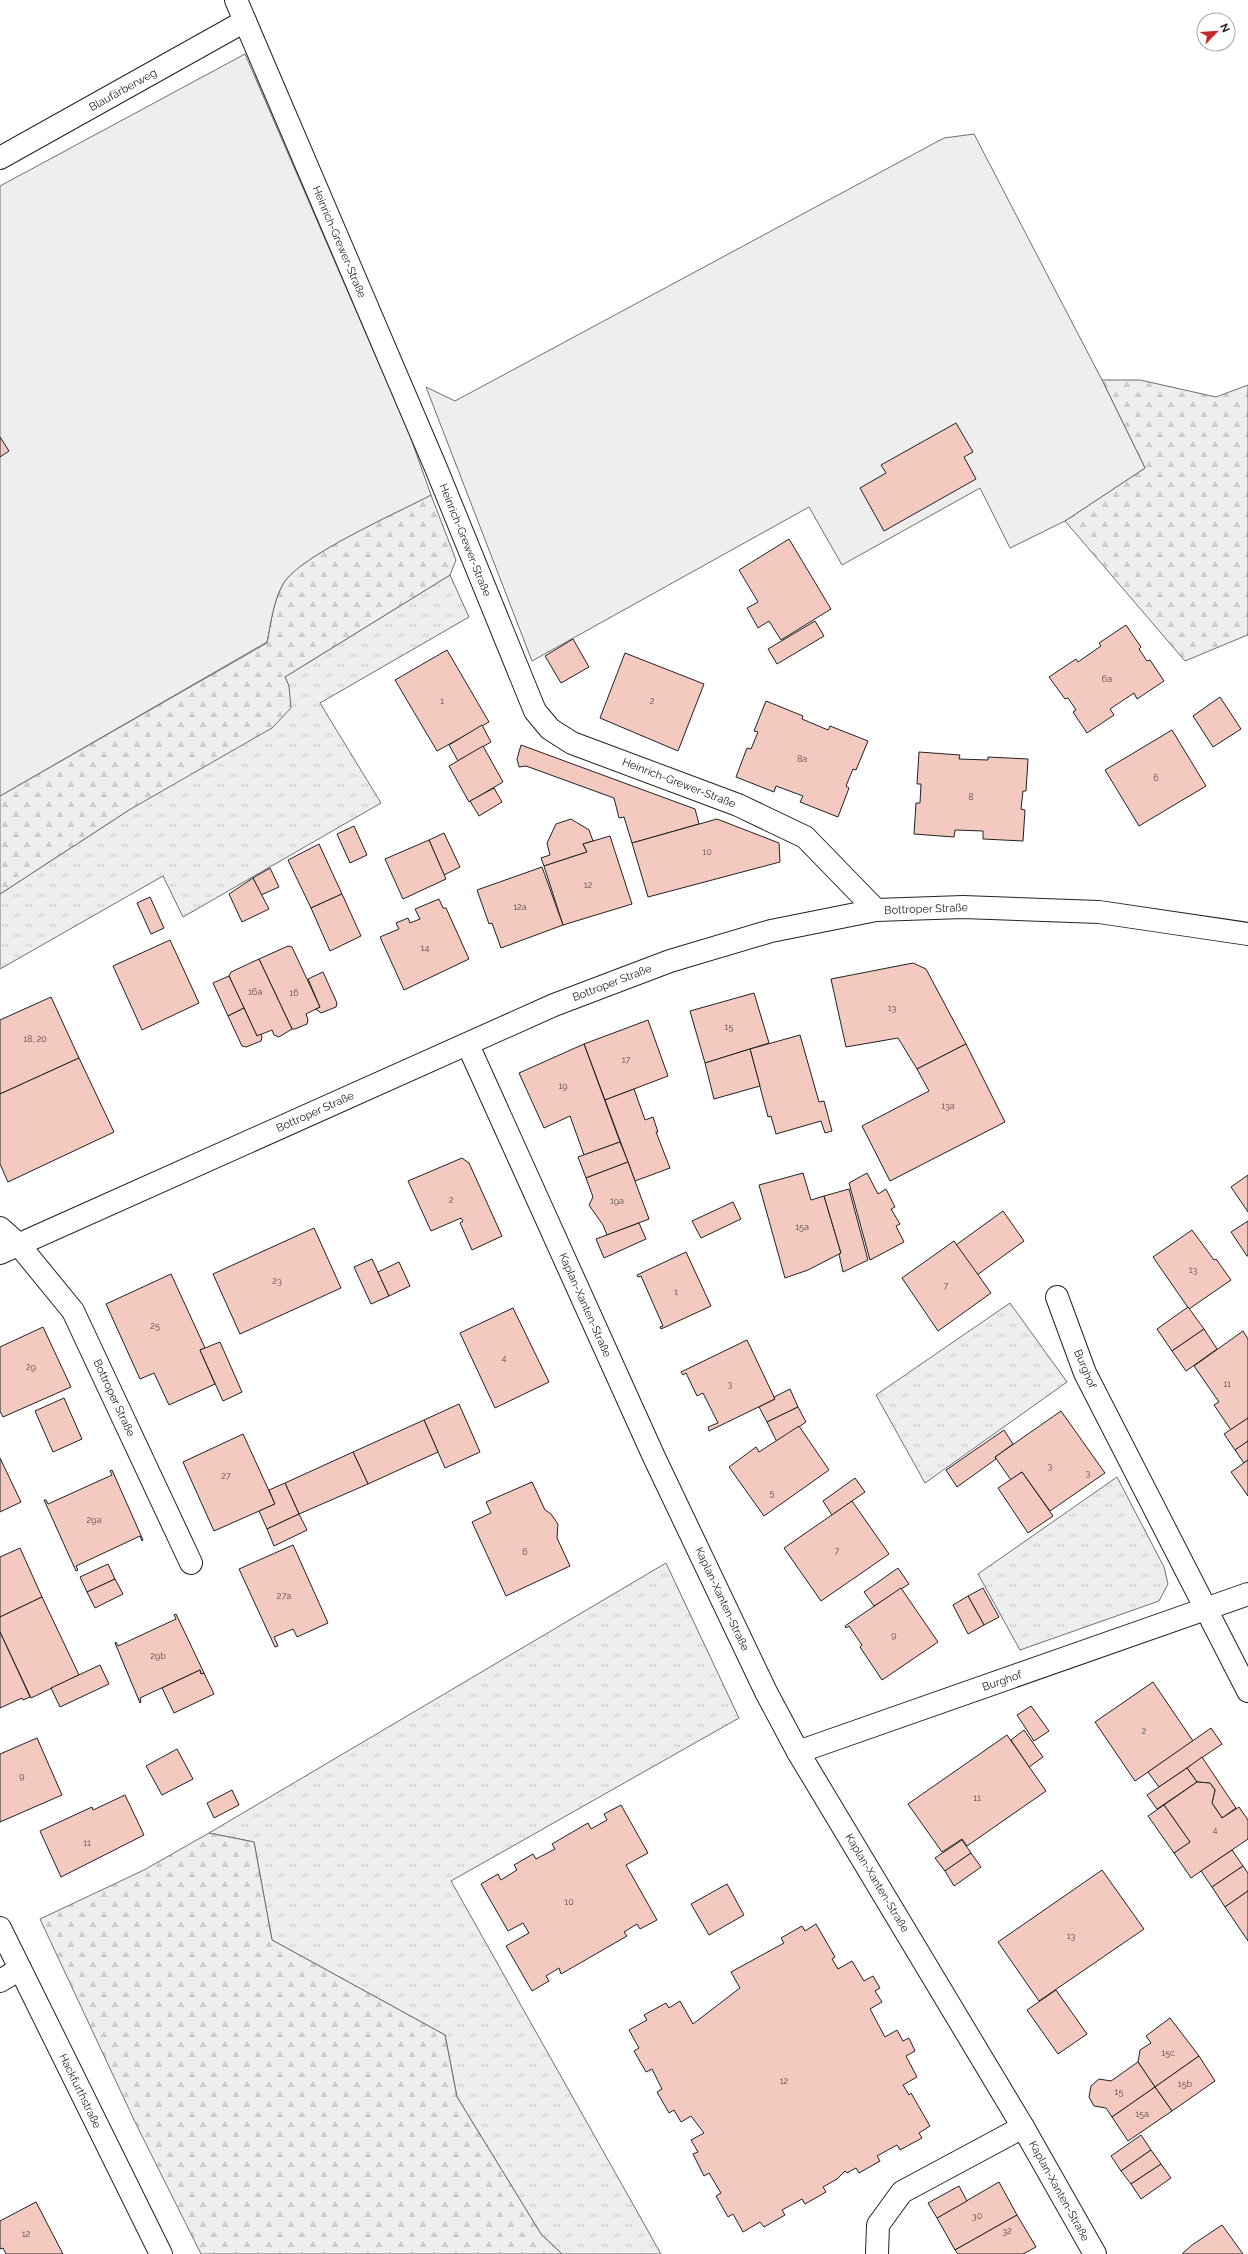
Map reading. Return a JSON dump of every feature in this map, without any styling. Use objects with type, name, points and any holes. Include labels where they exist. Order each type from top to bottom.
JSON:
[{"type":"street","name":"Heinrich-Grewer-Straße","points":[[236,0],[436,468],[535,711],[550,729],[572,743],[738,805],[805,837],[876,910]]},
{"type":"street","name":"Blaufärberweg","points":[[0,158],[245,21]]},
{"type":"street","name":"Bottroper Straße","points":[[191,1563],[73,1311],[10,1249],[468,1045],[554,1005],[670,961],[771,931],[876,910],[963,907],[1099,912],[1248,934]]},
{"type":"street","name":"Kaplan-Xanten-Straße","points":[[468,1045],[654,1457],[766,1692],[798,1752],[1023,2127],[1094,2254]]},
{"type":"street","points":[[0,1228],[10,1249]]},
{"type":"street","name":"Burghof","points":[[1057,1297],[1085,1373],[1248,1691]]},
{"type":"street","name":"Burghof","points":[[798,1752],[1248,1594]]},
{"type":"street","name":"Hackfurthstraße","points":[[0,1928],[161,2254]]},
{"type":"street","points":[[0,1981],[20,1969]]},
{"type":"street","points":[[876,2254],[878,2225],[902,2192],[1023,2127]]},
{"type":"green space","points":[[245,54],[409,433],[431,495],[328,548],[293,573],[283,584],[277,598],[267,642],[0,796],[0,186]]},
{"type":"green space","points":[[974,134],[1102,380],[1145,468],[1065,521],[1010,548],[980,488],[842,565],[809,507],[532,661],[426,387],[455,401],[944,138]]},
{"type":"green space","points":[[1102,380],[1140,380],[1216,397],[1248,385],[1248,635],[1185,661],[1065,521],[1145,468]]},
{"type":"green space","points":[[431,495],[456,560],[450,575],[285,677],[289,686],[291,708],[272,728],[129,810],[0,894],[0,796],[267,643],[277,598],[283,584],[292,573],[328,548],[351,535]]},
{"type":"green space","points":[[450,575],[469,617],[320,703],[381,803],[183,917],[163,876],[0,969],[0,894],[129,810],[289,686],[285,677]]},
{"type":"green space","points":[[1010,1303],[1067,1382],[925,1483],[876,1395]]},
{"type":"green space","points":[[1117,1477],[1164,1567],[1168,1584],[1159,1601],[1020,1650],[978,1574]]},
{"type":"green space","points":[[666,1563],[739,1718],[451,1881],[661,2254],[562,2254],[541,2234],[457,2097],[445,2035],[272,1940],[254,1842],[209,1833]]},
{"type":"green space","points":[[209,1833],[254,1842],[272,1940],[445,2035],[457,2097],[541,2234],[562,2254],[201,2254],[135,2122],[40,1919],[144,1870]]},
{"type":"building","points":[[956,423],[973,452],[964,457],[976,479],[884,531],[860,488],[886,473],[881,465]]},
{"type":"building","points":[[0,437],[9,451],[0,457]]},
{"type":"building","points":[[789,539],[831,609],[781,640],[769,621],[758,628],[747,608],[758,602],[739,570]]},
{"type":"building","points":[[815,621],[824,636],[777,664],[768,649]]},
{"type":"building","points":[[1126,625],[1141,647],[1139,649],[1147,661],[1150,660],[1164,681],[1137,699],[1134,693],[1110,709],[1114,715],[1087,733],[1073,712],[1076,710],[1068,698],[1065,699],[1049,677],[1076,659],[1078,662],[1101,646],[1099,643]]},
{"type":"building","points":[[573,639],[589,667],[561,683],[545,656]]},
{"type":"building","points":[[447,650],[489,722],[437,751],[395,680]]},
{"type":"building","points":[[625,653],[704,684],[678,751],[600,718]]},
{"type":"building","points":[[1220,697],[1241,729],[1213,747],[1193,716]]},
{"type":"building","points":[[766,701],[803,716],[802,719],[828,730],[830,726],[868,741],[856,770],[853,769],[846,786],[849,788],[838,817],[800,802],[803,796],[776,786],[774,792],[736,777],[747,748],[751,749],[758,732],[754,731]]},
{"type":"building","points":[[482,725],[491,742],[458,761],[449,745]]},
{"type":"building","points":[[1172,730],[1206,786],[1139,826],[1105,770]]},
{"type":"building","points":[[521,745],[695,809],[699,824],[632,843],[624,817],[619,818],[614,798],[526,766],[519,767],[517,759]]},
{"type":"building","points":[[483,746],[503,782],[469,802],[449,766]]},
{"type":"building","points":[[919,752],[960,755],[959,759],[988,760],[988,757],[1028,759],[1026,791],[1023,791],[1021,809],[1025,810],[1023,841],[983,839],[983,831],[955,830],[954,837],[914,834],[916,803],[920,803],[921,784],[917,784]]},
{"type":"building","points":[[494,788],[502,802],[479,816],[470,801]]},
{"type":"building","points":[[571,819],[589,830],[593,841],[583,844],[587,852],[544,866],[541,858],[550,855],[547,843],[556,824]]},
{"type":"building","points":[[717,819],[779,843],[780,862],[648,897],[632,843]]},
{"type":"building","points":[[354,826],[367,855],[350,863],[337,834]]},
{"type":"building","points":[[444,833],[460,867],[444,875],[429,840]]},
{"type":"building","points":[[610,836],[632,904],[563,925],[544,866],[587,852],[583,844]]},
{"type":"building","points":[[429,840],[446,879],[403,899],[385,859]]},
{"type":"building","points":[[319,844],[342,894],[311,908],[288,860]]},
{"type":"building","points":[[542,867],[563,925],[501,948],[492,923],[489,924],[477,890]]},
{"type":"building","points":[[270,868],[279,887],[261,895],[253,878]]},
{"type":"building","points":[[253,878],[269,909],[242,922],[229,894]]},
{"type":"building","points":[[342,894],[361,936],[330,951],[311,908]]},
{"type":"building","points":[[150,897],[164,928],[151,934],[137,903]]},
{"type":"building","points":[[439,899],[443,908],[446,908],[469,959],[404,990],[380,937],[399,929],[396,923],[408,918],[410,923],[420,919],[415,909]]},
{"type":"building","points":[[170,940],[199,1003],[142,1030],[113,966]]},
{"type":"building","points":[[288,946],[292,947],[320,1007],[306,1014],[308,1020],[307,1024],[295,1029],[292,1029],[259,959]]},
{"type":"building","points":[[259,959],[292,1029],[279,1037],[274,1035],[272,1030],[257,1036],[229,976],[231,972]]},
{"type":"building","points":[[913,963],[926,969],[966,1044],[917,1069],[898,1038],[846,1047],[831,979]]},
{"type":"building","points":[[323,972],[337,1003],[336,1007],[321,1013],[316,1009],[320,1007],[308,979]]},
{"type":"building","points":[[229,976],[244,1008],[228,1016],[213,983]]},
{"type":"building","points":[[754,993],[769,1043],[705,1063],[690,1011]]},
{"type":"building","points":[[51,997],[79,1058],[0,1094],[0,1020]]},
{"type":"building","points":[[244,1008],[257,1036],[261,1034],[262,1037],[261,1041],[246,1047],[242,1046],[228,1016]]},
{"type":"building","points":[[648,1020],[668,1076],[605,1100],[584,1044]]},
{"type":"building","points":[[800,1035],[819,1102],[824,1101],[832,1131],[825,1133],[821,1121],[776,1134],[771,1116],[768,1117],[750,1049]]},
{"type":"building","points":[[584,1044],[620,1142],[584,1155],[570,1116],[544,1128],[519,1073]]},
{"type":"building","points":[[966,1044],[1005,1122],[890,1181],[862,1126],[929,1091],[917,1069]]},
{"type":"building","points":[[750,1049],[760,1086],[714,1099],[705,1063]]},
{"type":"building","points":[[79,1058],[114,1132],[8,1182],[0,1164],[0,1094]]},
{"type":"building","points":[[634,1089],[645,1120],[653,1117],[658,1132],[656,1132],[670,1168],[635,1181],[605,1100]]},
{"type":"building","points":[[620,1142],[628,1162],[586,1178],[578,1157]]},
{"type":"building","points":[[462,1158],[469,1163],[502,1236],[472,1250],[460,1223],[463,1221],[461,1218],[431,1231],[408,1181]]},
{"type":"building","points":[[628,1162],[649,1219],[607,1235],[603,1225],[589,1205],[593,1197],[586,1178]]},
{"type":"building","points":[[803,1173],[811,1200],[824,1196],[841,1253],[808,1270],[785,1278],[759,1185]]},
{"type":"building","points":[[867,1173],[878,1194],[886,1189],[895,1207],[891,1209],[900,1224],[896,1226],[904,1242],[870,1260],[849,1183]]},
{"type":"building","points":[[1248,1175],[1248,1212],[1231,1187]]},
{"type":"building","points":[[849,1189],[868,1260],[843,1272],[839,1254],[841,1253],[824,1196]]},
{"type":"building","points":[[733,1202],[741,1219],[701,1238],[692,1221]]},
{"type":"building","points":[[1003,1211],[1024,1241],[977,1275],[956,1245]]},
{"type":"building","points":[[1248,1221],[1248,1256],[1247,1256],[1231,1232]]},
{"type":"building","points":[[639,1223],[646,1239],[604,1258],[596,1239]]},
{"type":"building","points":[[314,1228],[341,1288],[240,1334],[213,1274]]},
{"type":"building","points":[[1192,1230],[1231,1280],[1189,1309],[1153,1257]]},
{"type":"building","points":[[954,1241],[991,1293],[938,1331],[902,1278]]},
{"type":"building","points":[[686,1252],[711,1306],[661,1329],[660,1327],[663,1326],[641,1276],[638,1277],[637,1275]]},
{"type":"building","points":[[372,1259],[389,1296],[371,1304],[354,1267]]},
{"type":"building","points":[[399,1262],[410,1286],[389,1296],[378,1272]]},
{"type":"building","points":[[171,1274],[205,1348],[200,1350],[215,1384],[169,1405],[154,1373],[140,1379],[106,1304]]},
{"type":"building","points":[[1188,1307],[1204,1329],[1172,1351],[1157,1329]]},
{"type":"building","points":[[513,1308],[549,1382],[495,1408],[460,1333]]},
{"type":"building","points":[[43,1327],[71,1387],[3,1417],[0,1411],[0,1347]]},
{"type":"building","points":[[1204,1329],[1217,1349],[1186,1371],[1172,1351]]},
{"type":"building","points":[[1243,1331],[1248,1339],[1248,1418],[1231,1430],[1214,1405],[1219,1402],[1194,1366]]},
{"type":"building","points":[[747,1340],[775,1399],[709,1431],[708,1427],[718,1423],[703,1393],[697,1396],[686,1373],[683,1375],[681,1372]]},
{"type":"building","points":[[220,1342],[242,1392],[223,1401],[200,1350]]},
{"type":"building","points":[[790,1389],[798,1407],[767,1422],[759,1407]]},
{"type":"building","points":[[64,1398],[82,1439],[53,1452],[35,1411]]},
{"type":"building","points":[[459,1404],[480,1452],[445,1468],[424,1420]]},
{"type":"building","points":[[798,1407],[806,1422],[777,1442],[767,1422]]},
{"type":"building","points":[[1061,1411],[1105,1473],[1050,1511],[1022,1472],[1011,1480],[995,1457]]},
{"type":"building","points":[[1248,1418],[1248,1441],[1235,1450],[1224,1434]]},
{"type":"building","points":[[424,1420],[438,1452],[368,1484],[353,1452]]},
{"type":"building","points":[[799,1426],[829,1470],[764,1516],[729,1467],[756,1447],[759,1452]]},
{"type":"building","points":[[1004,1430],[1013,1444],[995,1457],[996,1459],[957,1487],[946,1470]]},
{"type":"building","points":[[243,1434],[275,1504],[214,1531],[183,1462]]},
{"type":"building","points":[[1248,1441],[1248,1460],[1244,1463],[1235,1450]]},
{"type":"building","points":[[353,1452],[368,1484],[299,1514],[285,1483]]},
{"type":"building","points":[[0,1458],[21,1502],[0,1512]]},
{"type":"building","points":[[1248,1460],[1248,1496],[1231,1472]]},
{"type":"building","points":[[112,1470],[143,1540],[142,1541],[140,1536],[76,1566],[78,1570],[76,1571],[44,1500],[46,1500],[48,1504],[112,1475],[110,1471]]},
{"type":"building","points":[[1022,1472],[1053,1516],[1028,1533],[998,1488]]},
{"type":"building","points":[[855,1478],[865,1492],[832,1515],[823,1501]]},
{"type":"building","points":[[532,1482],[545,1510],[551,1514],[558,1524],[557,1538],[570,1566],[506,1596],[472,1522],[491,1513],[486,1502]]},
{"type":"building","points":[[285,1483],[299,1514],[267,1529],[259,1511],[275,1504],[269,1490]]},
{"type":"building","points":[[852,1501],[889,1554],[821,1601],[784,1548]]},
{"type":"building","points":[[299,1514],[307,1530],[274,1546],[267,1529]]},
{"type":"building","points":[[293,1545],[328,1623],[297,1637],[293,1629],[274,1637],[278,1646],[275,1647],[239,1569]]},
{"type":"building","points":[[20,1548],[42,1597],[0,1617],[0,1557]]},
{"type":"building","points":[[108,1564],[115,1579],[87,1592],[80,1577]]},
{"type":"building","points":[[898,1568],[909,1584],[874,1606],[864,1592]]},
{"type":"building","points":[[115,1579],[123,1594],[95,1608],[87,1592]]},
{"type":"building","points":[[901,1588],[938,1642],[882,1680],[860,1647],[862,1645],[849,1626],[846,1628],[845,1626]]},
{"type":"building","points":[[983,1588],[999,1617],[984,1625],[968,1596]]},
{"type":"building","points":[[968,1596],[984,1625],[968,1634],[953,1605]]},
{"type":"building","points":[[42,1597],[79,1675],[31,1698],[0,1632],[0,1617]]},
{"type":"building","points":[[176,1614],[204,1673],[201,1674],[200,1670],[140,1698],[140,1703],[115,1643],[116,1642],[118,1646],[176,1619],[174,1615]]},
{"type":"building","points":[[0,1632],[30,1697],[23,1700],[22,1698],[0,1708]]},
{"type":"building","points":[[100,1665],[109,1684],[60,1707],[51,1688]]},
{"type":"building","points":[[200,1670],[201,1674],[204,1673],[214,1694],[174,1713],[162,1688]]},
{"type":"building","points":[[1153,1682],[1193,1741],[1135,1781],[1095,1722]]},
{"type":"building","points":[[1031,1706],[1049,1731],[1034,1741],[1017,1715]]},
{"type":"building","points":[[1211,1728],[1222,1744],[1159,1787],[1148,1772]]},
{"type":"building","points":[[1024,1730],[1043,1757],[1029,1767],[1011,1740]]},
{"type":"building","points":[[1007,1735],[1046,1791],[967,1846],[962,1839],[942,1852],[908,1804]]},
{"type":"building","points":[[37,1738],[62,1795],[0,1822],[0,1754]]},
{"type":"building","points":[[177,1749],[193,1779],[162,1795],[146,1766]]},
{"type":"building","points":[[1202,1757],[1236,1808],[1222,1818],[1212,1803],[1215,1790],[1210,1783],[1197,1782],[1187,1768]]},
{"type":"building","points":[[1187,1768],[1197,1782],[1157,1809],[1147,1795]]},
{"type":"building","points":[[1197,1782],[1210,1783],[1215,1790],[1212,1803],[1222,1818],[1239,1807],[1248,1820],[1248,1839],[1191,1878],[1174,1853],[1190,1842],[1164,1805]]},
{"type":"building","points":[[232,1790],[239,1805],[214,1818],[207,1803]]},
{"type":"building","points":[[125,1795],[144,1835],[61,1877],[40,1831],[92,1807],[93,1810]]},
{"type":"building","points":[[621,1805],[648,1853],[626,1865],[657,1920],[640,1929],[637,1924],[624,1932],[627,1936],[561,1974],[559,1968],[546,1976],[549,1981],[532,1991],[506,1946],[529,1933],[523,1923],[508,1931],[481,1884],[498,1874],[501,1880],[517,1870],[514,1865],[533,1854],[536,1859],[555,1849],[552,1844],[588,1823],[591,1829],[607,1820],[604,1814]]},
{"type":"building","points":[[1164,1805],[1190,1842],[1174,1853],[1148,1816]]},
{"type":"building","points":[[962,1840],[971,1853],[945,1871],[935,1858]]},
{"type":"building","points":[[1232,1850],[1243,1866],[1212,1887],[1201,1871]]},
{"type":"building","points":[[971,1853],[981,1867],[954,1886],[945,1871]]},
{"type":"building","points":[[1243,1866],[1248,1873],[1248,1891],[1225,1907],[1212,1887]]},
{"type":"building","points":[[1102,1870],[1144,1929],[1039,2001],[998,1942]]},
{"type":"building","points":[[727,1884],[744,1915],[709,1935],[691,1904]]},
{"type":"building","points":[[1248,1891],[1248,1941],[1225,1907]]},
{"type":"building","points":[[816,1924],[835,1957],[832,1959],[838,1969],[852,1961],[864,1981],[873,1976],[880,1988],[875,1991],[882,2002],[870,2009],[885,2037],[897,2030],[903,2041],[909,2038],[915,2051],[906,2056],[917,2077],[903,2085],[909,2095],[911,2093],[930,2126],[919,2133],[922,2138],[900,2150],[897,2145],[877,2156],[880,2161],[859,2173],[856,2168],[847,2173],[845,2171],[837,2179],[823,2187],[826,2192],[805,2204],[802,2199],[782,2210],[785,2215],[764,2227],[760,2222],[743,2232],[733,2214],[728,2217],[716,2196],[721,2193],[709,2173],[704,2176],[693,2154],[698,2152],[691,2140],[704,2133],[691,2116],[681,2122],[674,2110],[669,2113],[657,2092],[662,2089],[652,2069],[646,2072],[634,2051],[639,2048],[629,2030],[647,2020],[644,2015],[666,2003],[669,2008],[680,2001],[693,2024],[740,1988],[731,1972],[784,1943],[781,1938],[802,1926],[805,1931]]},
{"type":"building","points":[[1056,1990],[1087,2034],[1058,2054],[1027,2010]]},
{"type":"building","points":[[1170,2018],[1199,2056],[1155,2087],[1138,2062],[1140,2050],[1151,2043],[1146,2036]]},
{"type":"building","points":[[1199,2056],[1215,2081],[1172,2111],[1155,2087]]},
{"type":"building","points":[[1138,2062],[1155,2087],[1112,2117],[1106,2108],[1094,2106],[1089,2097],[1091,2086],[1099,2079],[1111,2081]]},
{"type":"building","points":[[1155,2087],[1172,2111],[1128,2141],[1112,2117]]},
{"type":"building","points":[[1141,2135],[1151,2150],[1121,2171],[1111,2156]]},
{"type":"building","points":[[1151,2150],[1161,2164],[1131,2184],[1121,2171]]},
{"type":"building","points":[[1161,2164],[1171,2178],[1141,2199],[1131,2184]]},
{"type":"building","points":[[999,2182],[1017,2215],[955,2250],[937,2218]]},
{"type":"building","points":[[959,2186],[967,2201],[937,2218],[928,2203]]},
{"type":"building","points":[[36,2202],[63,2254],[6,2254],[3,2248],[0,2249],[0,2221]]},
{"type":"building","points":[[1017,2215],[1036,2247],[1023,2254],[958,2254],[955,2250]]},
{"type":"building","points":[[1222,2225],[1243,2254],[1182,2254],[1192,2245]]}]
